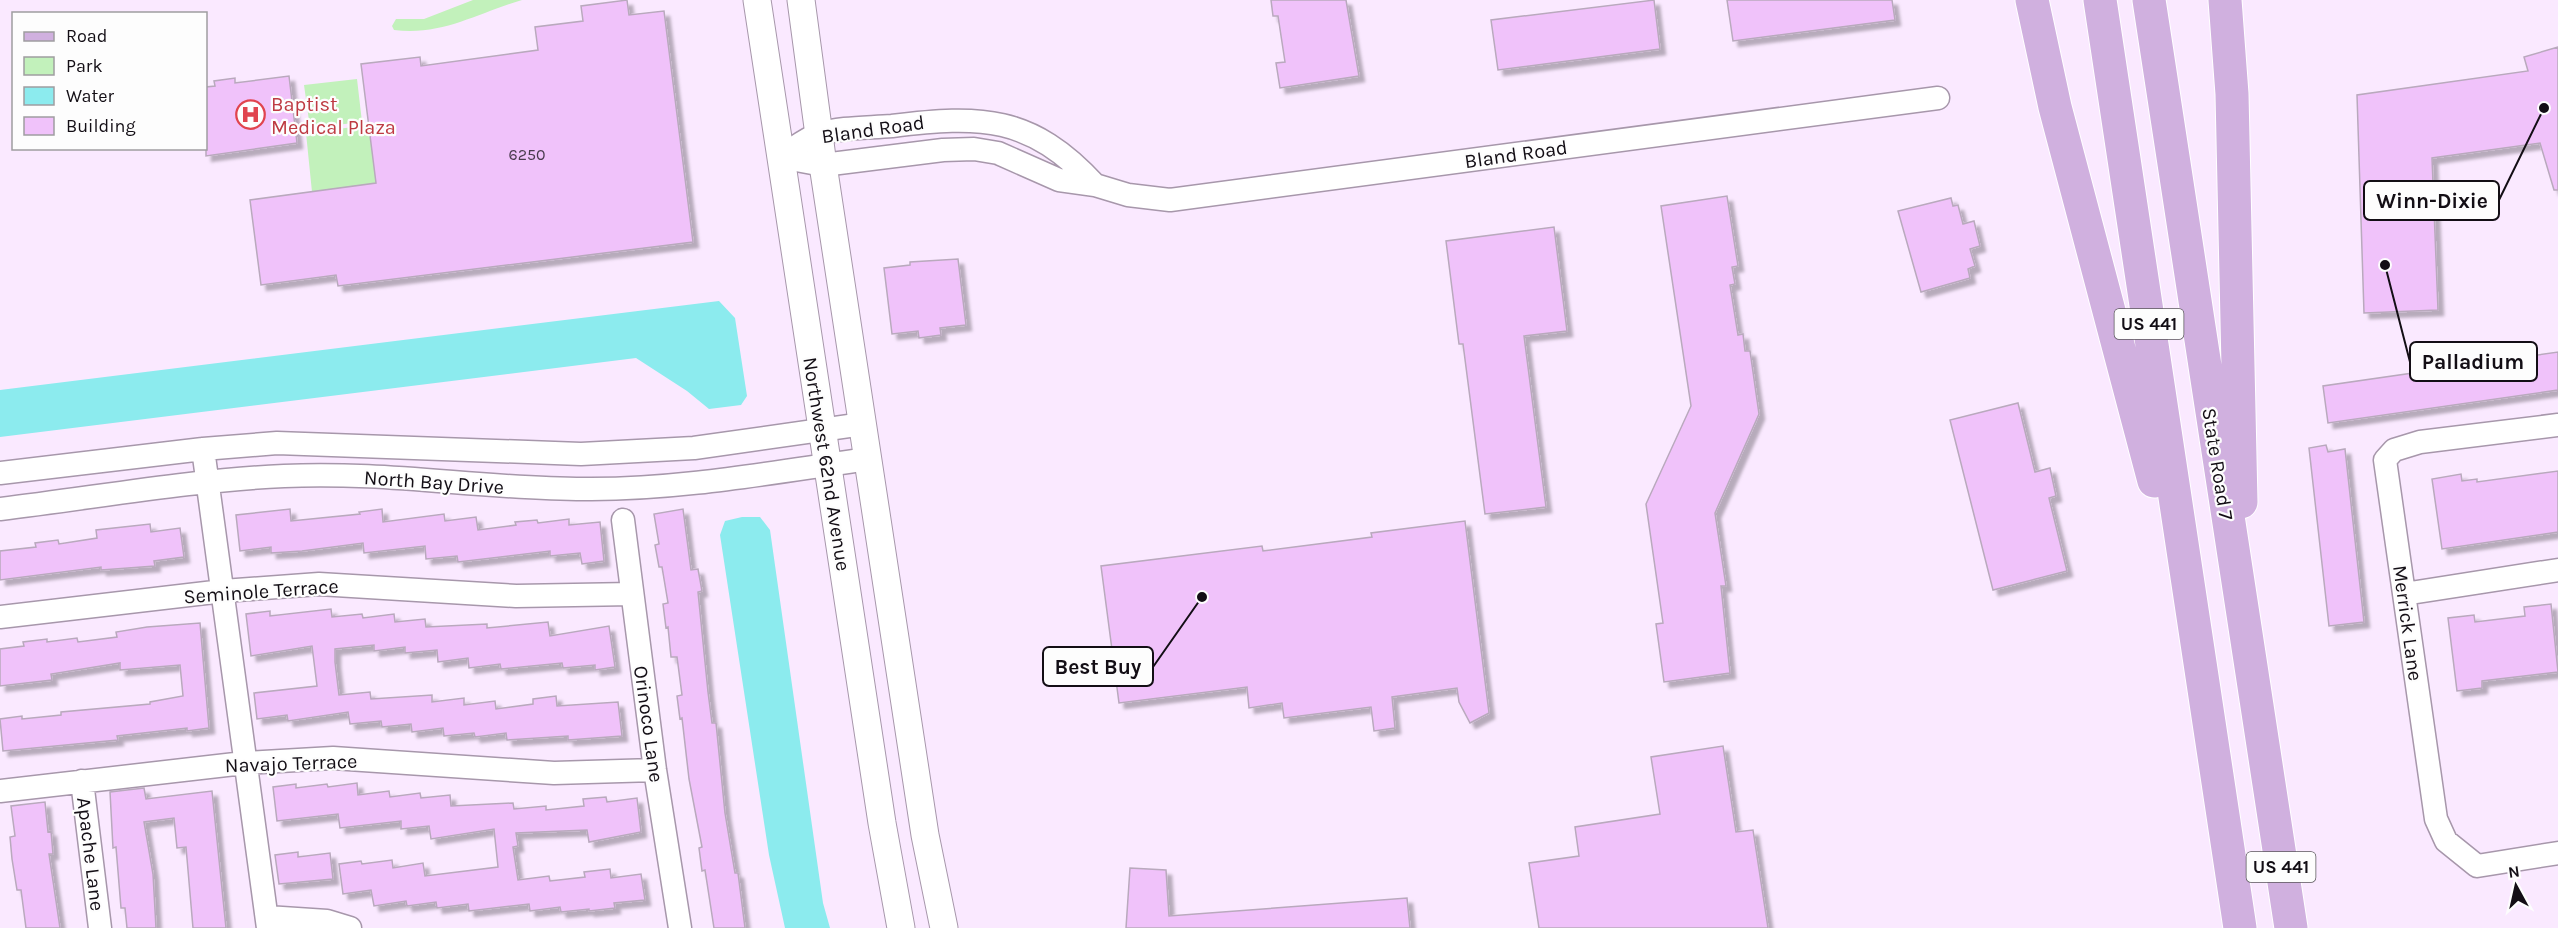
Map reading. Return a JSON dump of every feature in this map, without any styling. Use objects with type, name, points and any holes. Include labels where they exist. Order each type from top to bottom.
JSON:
[{"type":"main road","points":[[2032,0],[2055,107],[2197,648]]},
{"type":"main road","name":"US 441","points":[[2100,0],[2240,928]]},
{"type":"main road","name":"State Road 7","points":[[2149,0],[2243,627],[2291,928]]},
{"type":"main road","points":[[2225,0],[2232,94],[2240,370],[2243,627]]},
{"type":"street","name":"Northwest 62nd Avenue","points":[[758,0],[827,464],[901,928]]},
{"type":"street","name":"Northwest 62nd Avenue","points":[[801,0],[823,165],[868,459],[926,835],[944,928]]},
{"type":"street","name":"Bland Road","points":[[780,157],[823,165],[943,150],[974,149],[998,153],[1059,180],[1095,185],[1128,195],[1170,200],[1938,98]]},
{"type":"street","name":"Bland Road","points":[[780,157],[819,134],[946,119],[991,122],[1034,136],[1074,162],[1095,185]]},
{"type":"street","name":"North Bay Drive","points":[[0,473],[203,449],[277,443],[547,454],[694,448],[863,424]]},
{"type":"street","name":"Merrick Lane","points":[[2558,425],[2420,442],[2394,450],[2385,460],[2436,819],[2446,841],[2476,866],[2558,854]]},
{"type":"street","points":[[203,449],[244,763],[268,922],[327,921],[351,928]]},
{"type":"street","points":[[547,454],[549,488]]},
{"type":"street","name":"North Bay Drive","points":[[0,509],[284,476],[388,477],[488,486],[586,489],[702,482],[868,459]]},
{"type":"street","name":"Orinoco Lane","points":[[623,520],[655,770],[680,928]]},
{"type":"street","points":[[2404,594],[2558,570]]},
{"type":"street","name":"Seminole Terrace","points":[[0,617],[223,591],[320,584],[516,596],[632,594]]},
{"type":"street","name":"Navajo Terrace","points":[[0,791],[244,763],[333,758],[554,773],[655,770]]},
{"type":"street","name":"Apache Lane","points":[[82,781],[100,928]]},
{"type":"green space","points":[[473,0],[522,0],[444,27],[412,31],[394,30],[392,26],[396,19],[424,19]]},
{"type":"green space","points":[[357,79],[362,122],[310,128],[304,85]]},
{"type":"green space","points":[[369,125],[376,183],[312,192],[306,133]]},
{"type":"water","points":[[719,301],[735,318],[747,396],[741,405],[709,409],[687,391],[636,358],[0,437],[0,390]]},
{"type":"water","points":[[742,517],[760,517],[770,530],[823,903],[830,928],[785,928],[769,855],[720,535],[725,521]]},
{"type":"building","points":[[627,0],[629,15],[664,11],[693,242],[338,286],[336,275],[261,285],[250,200],[376,183],[361,64],[420,57],[421,66],[538,50],[535,27],[583,21],[581,6]]},
{"type":"building","points":[[1271,0],[1346,0],[1359,76],[1280,88],[1276,63],[1285,62],[1278,16],[1273,16]]},
{"type":"building","points":[[1654,0],[1660,49],[1498,70],[1491,20]]},
{"type":"building","points":[[1727,0],[1892,0],[1895,20],[1733,41]]},
{"type":"building","points":[[2558,47],[2558,190],[2554,190],[2540,143],[2432,158],[2438,310],[2364,313],[2357,95],[2528,71],[2524,57]]},
{"type":"building","name":"Baptist Medical Plaza","points":[[289,76],[297,143],[206,156],[207,87],[215,86],[214,81],[235,78],[235,83]]},
{"type":"building","points":[[1727,196],[1738,266],[1732,267],[1735,284],[1730,285],[1738,335],[1743,334],[1745,351],[1750,351],[1759,414],[1715,513],[1726,586],[1721,586],[1730,673],[1664,682],[1656,624],[1663,623],[1646,504],[1691,406],[1661,206]]},
{"type":"building","points":[[1951,198],[1953,206],[1958,205],[1963,224],[1974,221],[1980,246],[1970,249],[1975,266],[1968,269],[1970,278],[1921,292],[1898,211]]},
{"type":"building","points":[[1554,227],[1567,331],[1524,336],[1546,507],[1485,514],[1463,344],[1459,344],[1446,241]]},
{"type":"building","points":[[958,259],[966,325],[940,328],[941,335],[919,338],[918,331],[892,334],[884,268],[910,265],[910,262]]},
{"type":"building","points":[[2558,352],[2558,390],[2328,423],[2323,386]]},
{"type":"building","points":[[2018,403],[2035,472],[2050,468],[2056,496],[2049,498],[2067,571],[1993,590],[1950,420]]},
{"type":"building","points":[[2326,445],[2328,452],[2345,449],[2364,622],[2329,626],[2309,448]]},
{"type":"building","points":[[2558,471],[2558,532],[2442,549],[2432,479],[2461,474],[2462,481],[2477,479],[2477,482]]},
{"type":"building","points":[[290,509],[291,521],[360,514],[359,512],[382,509],[383,522],[444,514],[445,521],[476,517],[478,530],[537,520],[538,523],[569,519],[569,525],[600,522],[604,561],[582,564],[580,553],[550,556],[550,551],[458,562],[457,556],[426,559],[425,546],[364,553],[363,543],[302,551],[271,553],[271,547],[240,551],[236,515]]},
{"type":"building","points":[[683,509],[691,570],[698,569],[702,591],[698,592],[708,692],[712,723],[716,723],[725,813],[735,873],[738,873],[745,928],[714,928],[705,870],[702,871],[699,848],[702,847],[689,779],[682,718],[680,719],[677,696],[682,695],[677,657],[671,657],[668,627],[666,628],[663,604],[668,603],[662,567],[659,567],[655,545],[659,544],[654,514]]},
{"type":"building","points":[[1465,521],[1489,713],[1470,723],[1459,702],[1457,688],[1392,697],[1395,728],[1374,731],[1371,707],[1284,718],[1282,703],[1249,708],[1247,687],[1119,703],[1101,566],[1262,546],[1263,551],[1372,537],[1371,533]]},
{"type":"building","points":[[150,524],[151,532],[180,528],[184,557],[154,561],[155,566],[101,570],[101,567],[0,580],[0,551],[36,547],[35,543],[58,540],[59,544],[97,538],[96,530]]},
{"type":"building","points":[[2551,604],[2558,672],[2482,681],[2482,688],[2457,691],[2448,618],[2474,615],[2475,622],[2525,616],[2524,607]]},
{"type":"building","points":[[331,609],[332,617],[362,614],[363,618],[394,614],[395,622],[425,619],[426,627],[487,624],[487,628],[548,622],[550,636],[609,626],[615,667],[595,670],[595,665],[563,668],[562,663],[501,669],[500,664],[469,668],[468,658],[438,662],[437,650],[405,653],[405,647],[374,651],[374,645],[335,649],[335,662],[339,695],[370,692],[371,699],[432,695],[432,702],[464,698],[464,705],[495,701],[496,709],[533,704],[533,699],[556,696],[557,706],[618,702],[622,736],[568,740],[568,736],[507,740],[506,733],[475,737],[474,733],[444,736],[443,728],[412,732],[411,724],[382,727],[381,721],[350,724],[348,712],[288,721],[287,715],[257,719],[254,693],[317,686],[312,646],[251,656],[246,614],[270,611],[270,616]]},
{"type":"building","points":[[200,623],[209,728],[187,731],[187,728],[117,736],[118,740],[3,751],[0,719],[22,716],[22,719],[61,715],[61,712],[150,704],[150,702],[183,696],[180,665],[120,670],[120,663],[51,674],[52,680],[0,686],[0,649],[24,646],[23,642],[77,638],[78,642],[117,637],[116,632],[147,627]]},
{"type":"building","points":[[1723,746],[1736,832],[1753,830],[1768,928],[1539,928],[1529,863],[1579,856],[1575,827],[1660,814],[1651,757]]},
{"type":"building","points":[[357,783],[358,795],[389,791],[390,797],[420,793],[421,798],[450,795],[451,806],[513,803],[514,809],[546,806],[546,810],[584,806],[583,799],[606,797],[607,802],[637,798],[641,832],[589,842],[587,830],[516,833],[518,846],[513,847],[518,880],[549,876],[550,881],[585,877],[584,872],[610,869],[611,878],[641,874],[645,900],[614,903],[615,908],[589,911],[589,909],[561,912],[560,907],[530,911],[529,904],[469,911],[468,904],[437,908],[436,902],[407,906],[406,901],[374,906],[371,890],[343,894],[339,864],[392,860],[393,868],[423,863],[425,876],[498,867],[494,829],[431,839],[429,826],[401,829],[401,821],[340,828],[338,814],[277,821],[273,787],[296,784],[296,788],[327,784],[328,787]]},
{"type":"building","points":[[144,788],[146,799],[212,791],[226,928],[193,928],[186,847],[177,848],[174,818],[144,822],[153,874],[156,928],[127,928],[125,908],[121,908],[116,847],[113,848],[110,792]]},
{"type":"building","points":[[45,802],[48,832],[51,831],[53,854],[49,854],[60,928],[26,928],[21,890],[17,890],[12,859],[10,837],[15,836],[11,806]]},
{"type":"building","points":[[298,852],[298,857],[330,853],[333,879],[279,884],[275,855]]},
{"type":"building","points":[[1130,868],[1166,870],[1169,916],[1407,898],[1410,928],[1126,928]]},
{"type":"place","name":"Winn-Dixie","points":[[2544,108]]},
{"type":"place","name":"Baptist Medical Plaza","points":[[250,115]]},
{"type":"place","name":"Palladium","points":[[2385,265]]},
{"type":"place","name":"Best Buy","points":[[1202,597]]}]
